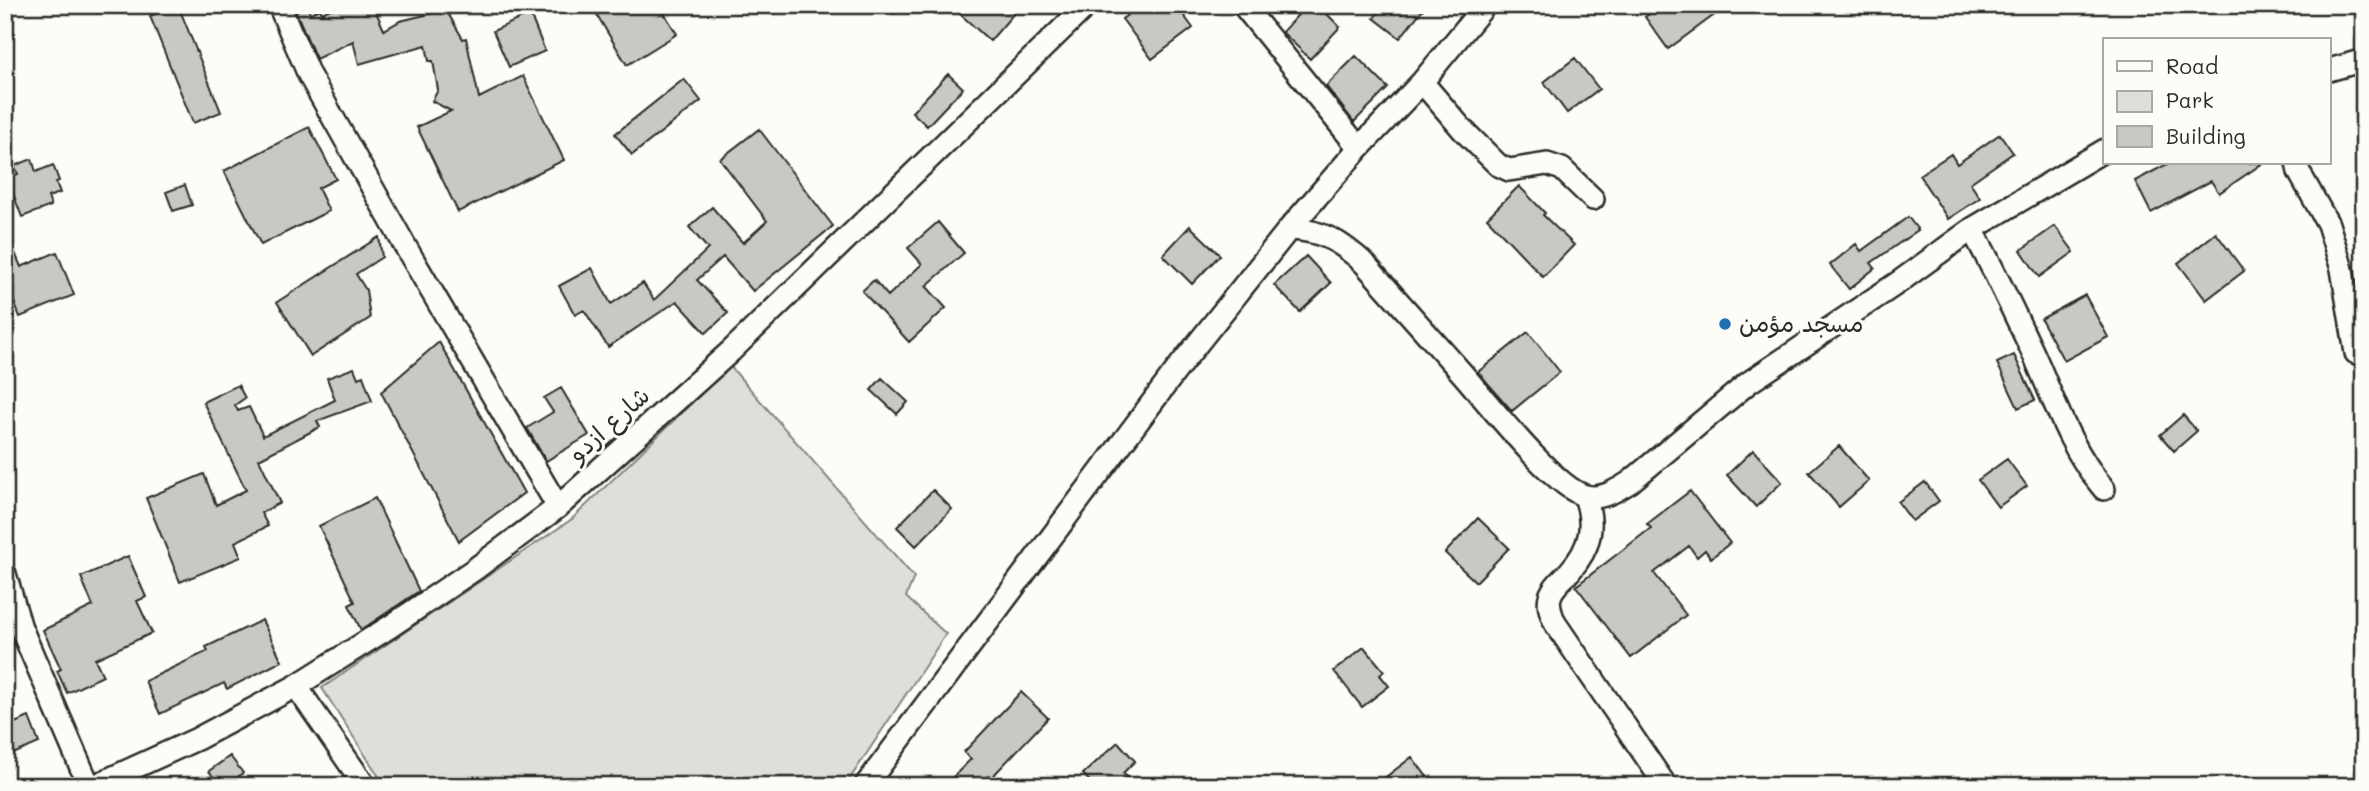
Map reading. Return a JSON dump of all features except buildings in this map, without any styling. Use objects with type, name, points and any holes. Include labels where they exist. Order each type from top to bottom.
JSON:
[{"type":"street","points":[[279,5],[309,75],[408,251],[558,507]]},
{"type":"street","name":"شارع ازدو","points":[[91,786],[197,738],[296,685],[391,626],[475,569],[558,507],[731,351],[1087,5]]},
{"type":"street","points":[[1243,5],[1359,148]]},
{"type":"street","points":[[864,786],[1091,481],[1289,229],[1359,148],[1422,82],[1485,5]]},
{"type":"street","points":[[2330,70],[2364,60]]},
{"type":"street","points":[[1422,82],[1463,130],[1498,165],[1509,170],[1546,164],[1562,169],[1593,199]]},
{"type":"street","points":[[1289,229],[1319,232],[1348,248],[1531,452],[1570,488],[1585,496],[1600,496],[1616,491],[1630,482],[1748,383],[1899,282],[1972,229],[2103,151]]},
{"type":"street","points":[[2297,164],[2328,224],[2342,269],[2356,353]]},
{"type":"street","points":[[1972,229],[2035,357],[2065,430],[2088,470],[2104,489]]},
{"type":"street","points":[[1585,496],[1591,514],[1590,535],[1584,553],[1550,593],[1549,609],[1555,623],[1666,786]]},
{"type":"street","points":[[5,574],[21,628],[91,786]]},
{"type":"street","points":[[296,685],[365,786]]},
{"type":"green space","points":[[730,366],[914,577],[906,597],[946,634],[845,786],[385,786],[322,688],[572,519]]},
{"type":"place","name":"مسجد مؤمن","points":[[1725,324]]}]
